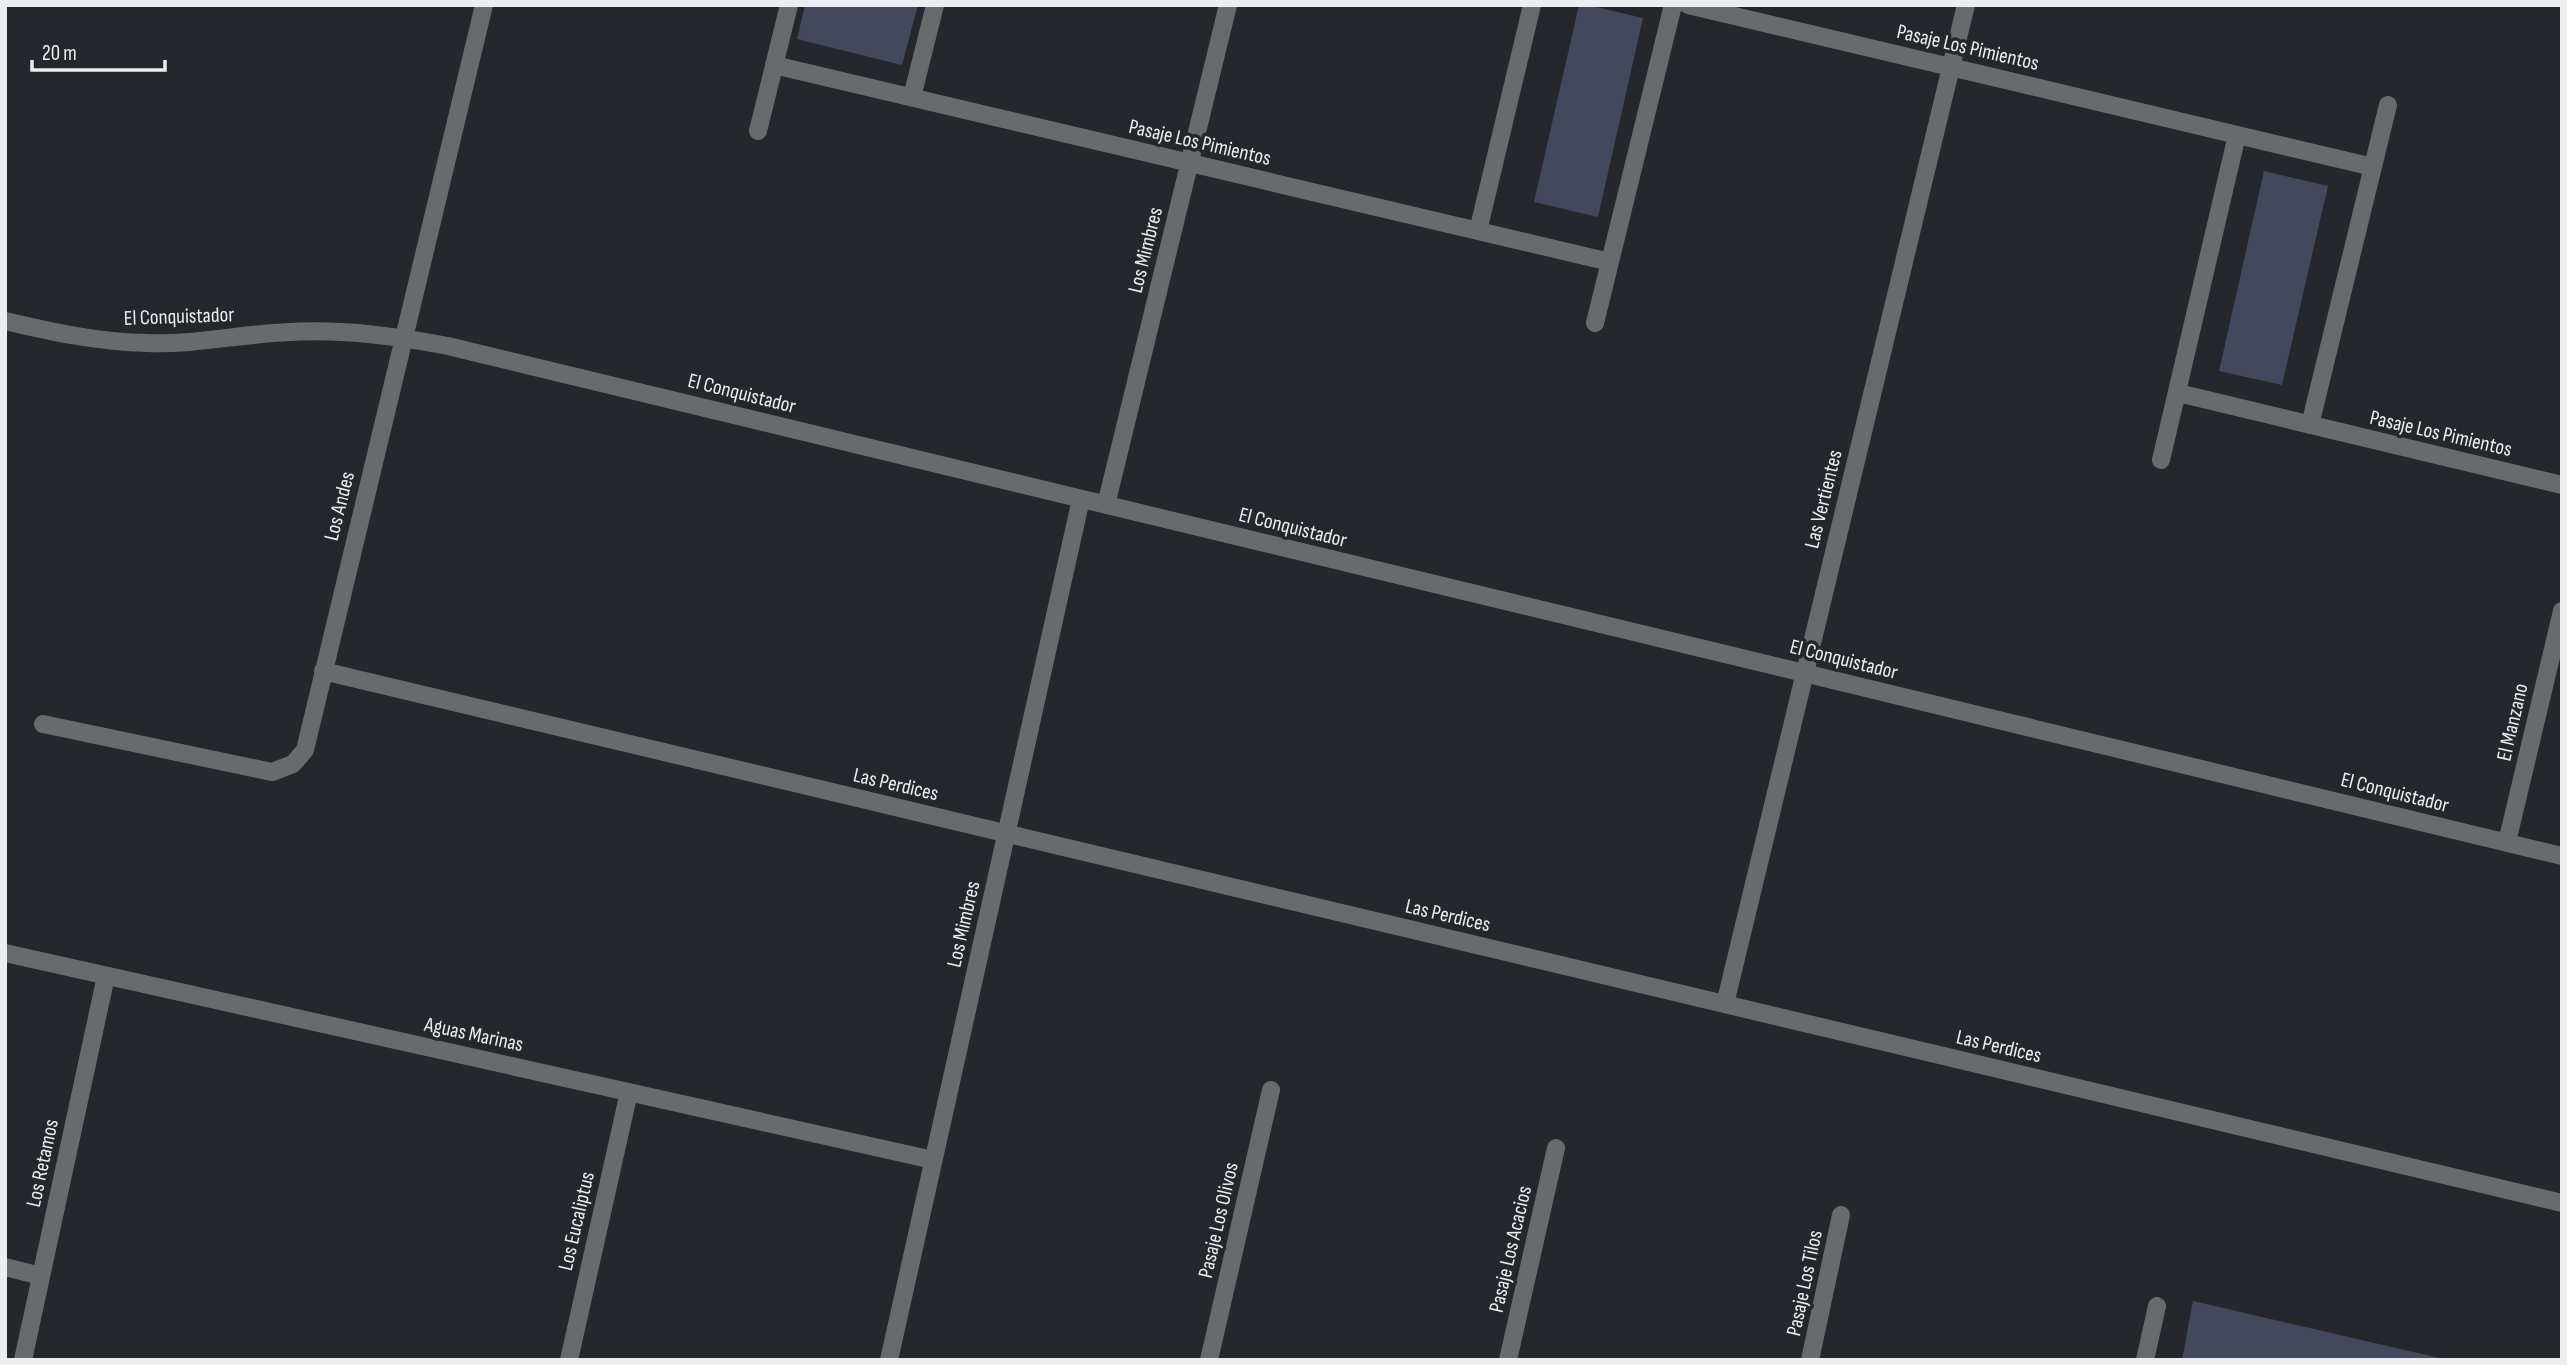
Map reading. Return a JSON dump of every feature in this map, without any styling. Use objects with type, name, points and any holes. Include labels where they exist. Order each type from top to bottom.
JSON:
[{"type":"street","name":"Los Andes","points":[[43,724],[272,772],[293,764],[305,750],[484,5]]},
{"type":"street","points":[[758,131],[789,5]]},
{"type":"street","points":[[912,97],[935,5]]},
{"type":"street","name":"Los Mimbres","points":[[1107,505],[1227,5]]},
{"type":"street","points":[[1478,231],[1532,5]]},
{"type":"street","points":[[1595,323],[1673,5]]},
{"type":"street","name":"Pasaje Los Pimientos","points":[[1688,5],[2373,167]]},
{"type":"street","name":"Las Vertientes","points":[[1725,1004],[1966,5]]},
{"type":"street","name":"Pasaje Los Pimientos","points":[[774,65],[1610,262]]},
{"type":"street","points":[[2310,425],[2388,105]]},
{"type":"street","points":[[2161,460],[2237,135]]},
{"type":"street","name":"El Conquistador","points":[[5,320],[63,334],[147,343],[195,342],[331,330],[448,346],[2562,856]]},
{"type":"street","name":"Pasaje Los Pimientos","points":[[2178,393],[2562,485]]},
{"type":"street","name":"Los Mimbres","points":[[889,1360],[1081,499]]},
{"type":"street","name":"El Manzano","points":[[2507,842],[2562,611]]},
{"type":"street","name":"Las Perdices","points":[[323,671],[2562,1203]]},
{"type":"street","name":"Aguas Marinas","points":[[5,953],[933,1160]]},
{"type":"street","name":"Los Retamos","points":[[23,1360],[106,976]]},
{"type":"street","name":"Pasaje Los Olivos","points":[[1209,1360],[1270,1090]]},
{"type":"street","name":"Los Eucaliptus","points":[[569,1360],[629,1092]]},
{"type":"street","name":"Pasaje Los Acacios","points":[[1508,1360],[1556,1148]]},
{"type":"street","name":"Pasaje Los Tilos","points":[[1810,1360],[1841,1215]]},
{"type":"street","points":[[5,1267],[41,1276]]},
{"type":"street","points":[[2145,1360],[2157,1306]]},
{"type":"shaded area","points":[[805,5],[918,5],[902,65],[797,39]]},
{"type":"shaded area","points":[[1579,5],[1643,18],[1598,217],[1534,202]]},
{"type":"shaded area","points":[[2264,171],[2328,186],[2282,385],[2219,371]]},
{"type":"shaded area","points":[[2193,1301],[2448,1360],[2182,1360]]}]
